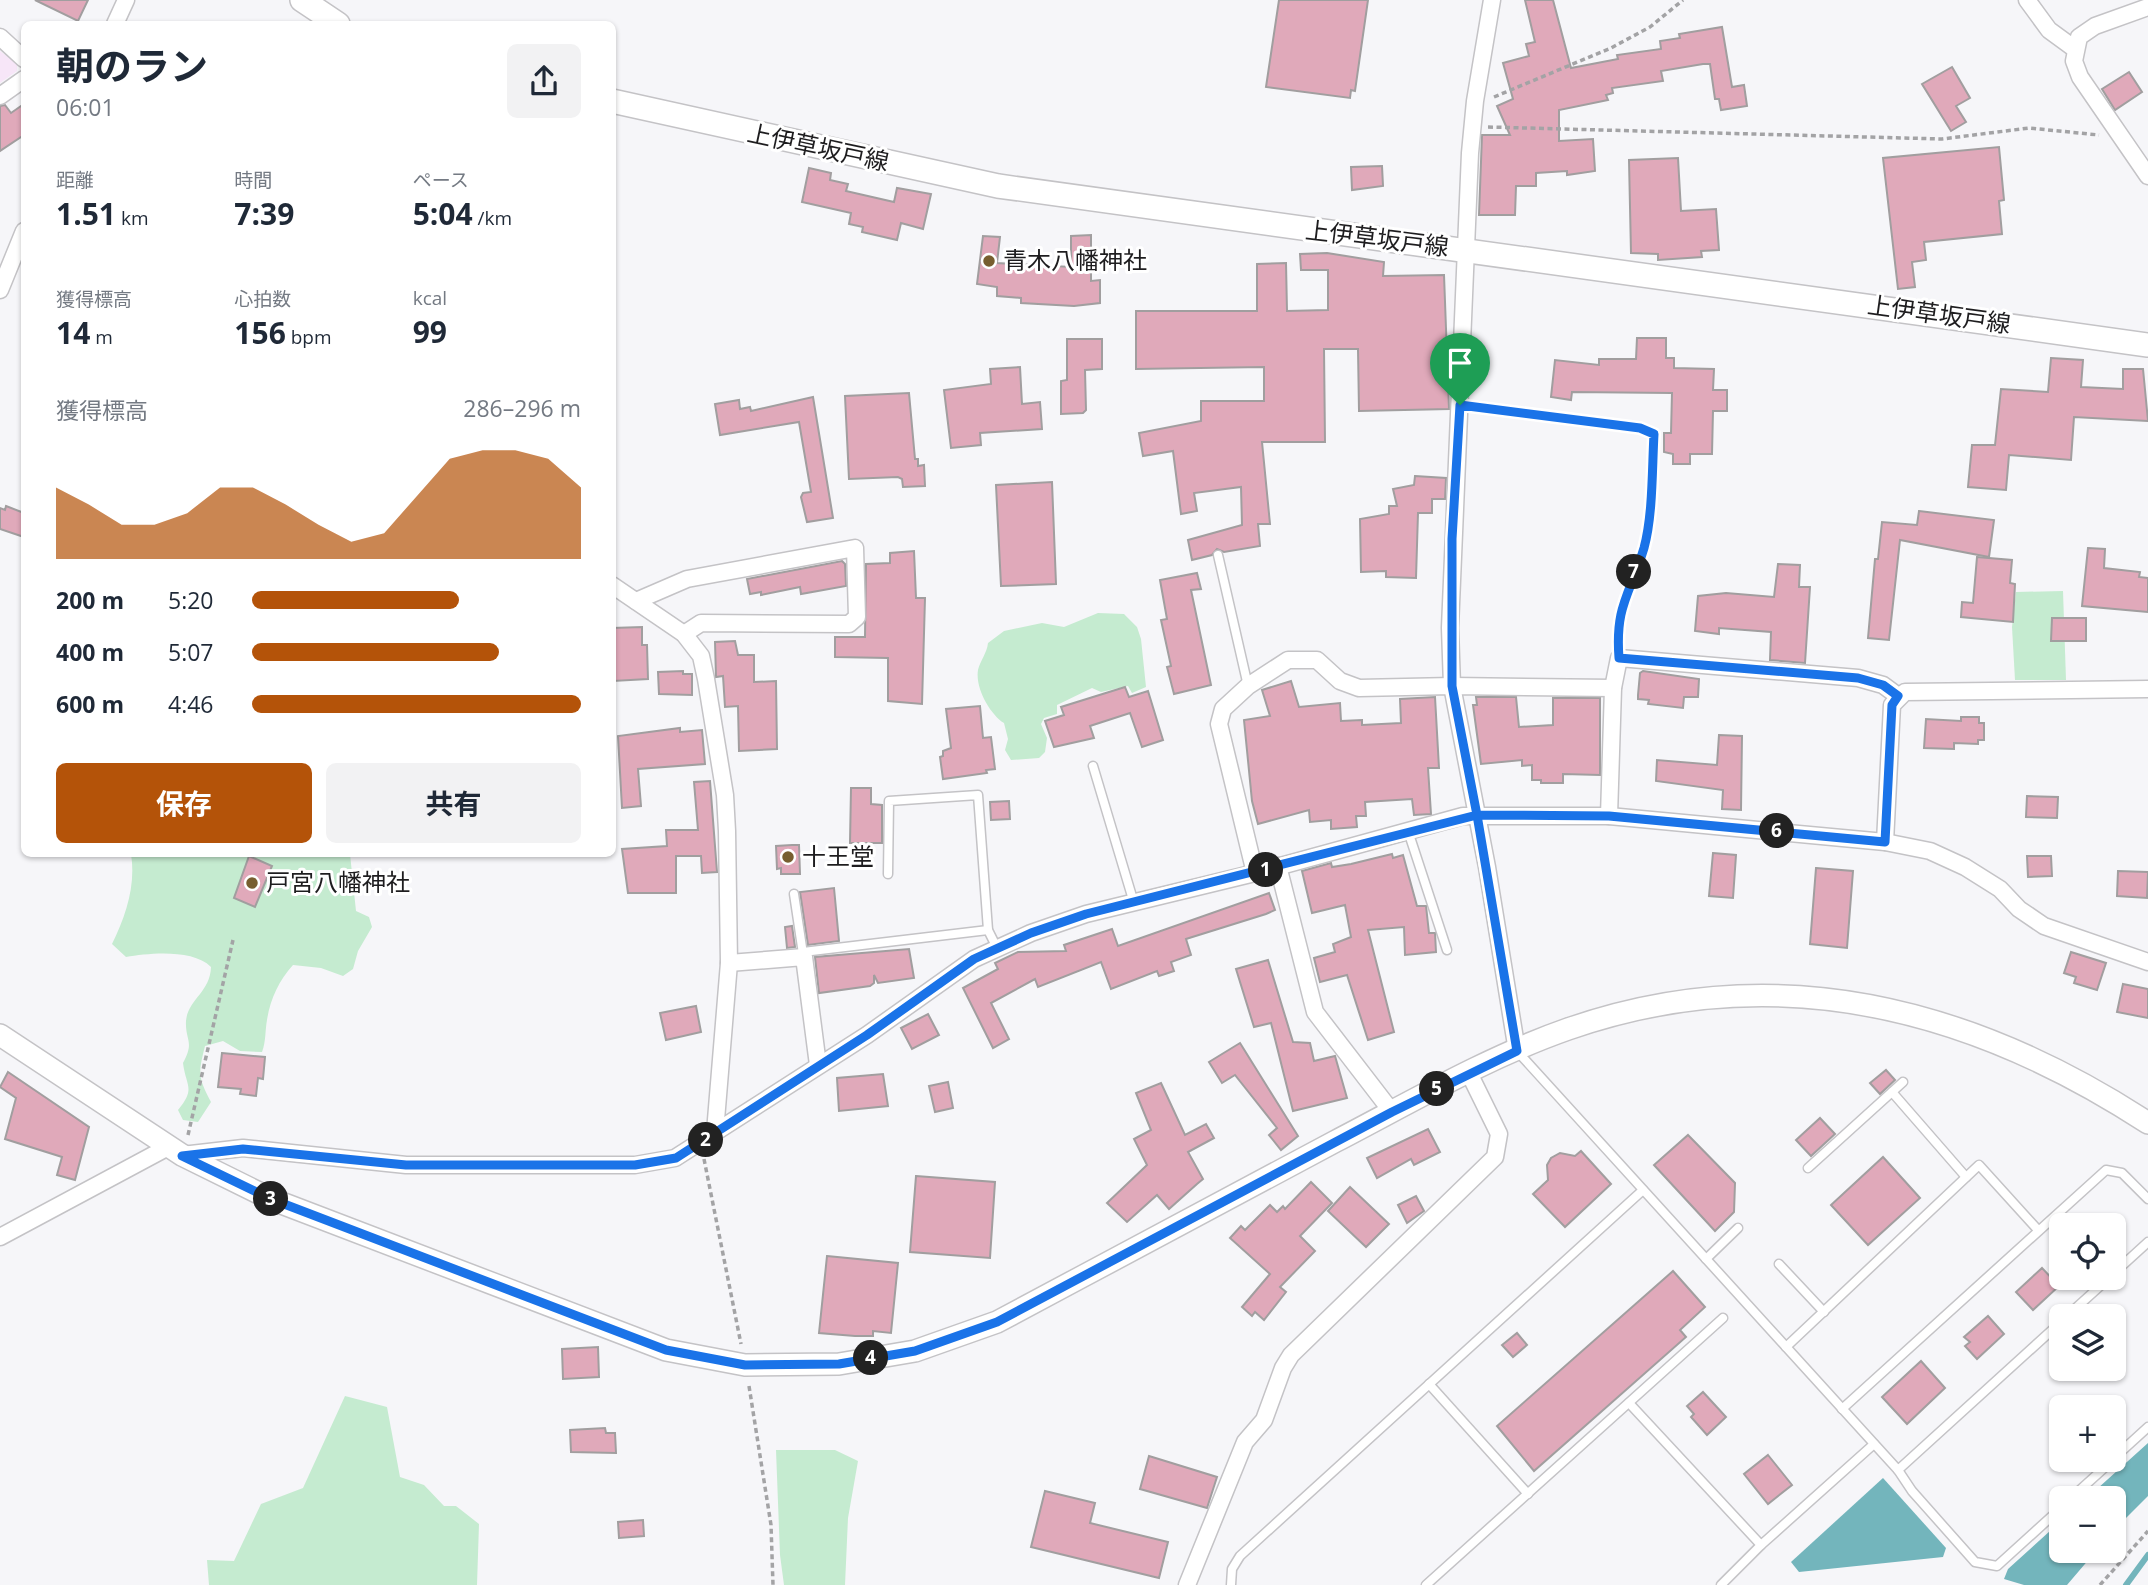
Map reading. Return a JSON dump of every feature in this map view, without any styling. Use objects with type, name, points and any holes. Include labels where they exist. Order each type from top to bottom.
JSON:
[{"type":"main road","points":[[302,0],[334,21]]},
{"type":"main road","name":"上伊草坂戸線","points":[[616,102],[998,186],[2148,345]]},
{"type":"street","points":[[116,21],[126,0]]},
{"type":"street","points":[[1492,0],[1472,127],[1464,250],[1460,405],[1452,539],[1452,686],[1517,1051]]},
{"type":"street","points":[[2027,0],[2049,30],[2075,49]]},
{"type":"street","points":[[2148,7],[2095,26],[2079,37],[2074,61],[2080,77],[2148,176]]},
{"type":"street","points":[[0,37],[21,56]]},
{"type":"street","points":[[0,96],[21,81]]},
{"type":"street","points":[[0,290],[21,238]]},
{"type":"street","points":[[636,601],[687,579],[855,548],[857,618],[849,624],[701,623],[684,634]]},
{"type":"street","points":[[616,588],[684,634],[701,656],[725,795],[729,963],[715,1132]]},
{"type":"street","points":[[1609,816],[1613,688],[1619,658],[1858,678],[1883,685],[1898,696]]},
{"type":"street","points":[[1255,873],[1219,724],[1223,709],[1248,686],[1288,660],[1317,660],[1340,681],[1359,688],[1613,688]]},
{"type":"street","points":[[1885,842],[1892,705],[1898,696],[1905,692],[1972,690],[2148,689]]},
{"type":"street","points":[[0,1237],[176,1151],[243,1149],[406,1165],[635,1165],[676,1158],[974,959],[998,948],[1086,914],[1477,815],[1609,816],[1885,842],[1930,851],[1965,867],[2000,889],[2019,909],[2044,926],[2148,962]]},
{"type":"street","points":[[1278,866],[1315,1012],[1392,1112]]},
{"type":"street","points":[[729,963],[803,955],[818,1065]]},
{"type":"street","points":[[0,1035],[137,1128],[271,1199],[666,1350],[745,1365],[839,1364],[915,1351],[997,1322],[1469,1073],[1565,1030],[1652,1006],[1760,993],[1817,996],[1876,1004],[1996,1042],[2049,1065],[2148,1124]]},
{"type":"street","points":[[1187,1585],[1245,1442],[1264,1420],[1283,1368],[1291,1355],[1495,1157],[1499,1134],[1469,1073]]},
{"type":"lane","points":[[1219,555],[1248,686]]},
{"type":"lane","points":[[1093,766],[1134,902]]},
{"type":"lane","points":[[888,874],[889,801],[978,795],[988,930],[998,948]]},
{"type":"lane","points":[[1408,831],[1447,950]]},
{"type":"lane","points":[[794,894],[803,955],[988,930]]},
{"type":"lane","points":[[1517,1051],[1898,1470],[1912,1491],[1975,1562],[1997,1566],[2049,1519]]},
{"type":"lane","points":[[1808,1168],[1903,1082]]},
{"type":"lane","points":[[1892,1092],[1966,1177]]},
{"type":"lane","points":[[1786,1347],[1979,1165],[2038,1230]]},
{"type":"lane","points":[[1842,1409],[2106,1170],[2122,1173],[2148,1199]]},
{"type":"lane","points":[[1231,1585],[1232,1569],[1240,1556],[1643,1190]]},
{"type":"lane","points":[[1706,1259],[1738,1228]]},
{"type":"lane","points":[[2126,1262],[2148,1242]]},
{"type":"lane","points":[[1779,1264],[1824,1312]]},
{"type":"lane","points":[[2080,1304],[2096,1290]]},
{"type":"lane","points":[[1426,1585],[1723,1318]]},
{"type":"lane","points":[[1898,1470],[2049,1333]]},
{"type":"lane","points":[[1429,1384],[1528,1494]]},
{"type":"lane","points":[[1629,1403],[1761,1545]]},
{"type":"lane","points":[[2126,1447],[2148,1427]]},
{"type":"lane","points":[[1721,1585],[1761,1545],[1874,1444]]},
{"type":"lane","points":[[2084,1486],[2099,1472]]},
{"type":"path","points":[[1475,101],[1502,96],[1611,48],[1650,27],[1684,0]]},
{"type":"path","points":[[1472,127],[1942,139],[2029,128],[2119,136]]},
{"type":"path","points":[[1460,405],[1629,426],[1654,434],[1644,547],[1623,600],[1617,628],[1619,658]]},
{"type":"path","points":[[176,1151],[233,940]]},
{"type":"path","points":[[702,1143],[720,1250],[745,1365],[771,1525],[773,1585]]},
{"type":"path","points":[[2100,1585],[2148,1531]]},
{"type":"shaded area","points":[[0,51],[17,64],[17,71],[0,83]]},
{"type":"green space","points":[[2063,591],[2066,680],[2015,680],[2012,627],[2016,592]]},
{"type":"green space","points":[[1098,613],[1124,614],[1137,627],[1141,639],[1146,687],[1132,693],[1128,686],[1101,692],[1092,688],[1057,705],[1057,714],[1044,718],[1041,724],[1047,738],[1045,752],[1039,758],[1011,760],[1005,750],[1008,739],[1004,723],[989,707],[979,685],[978,670],[988,643],[1004,631],[1042,623],[1064,627]]},
{"type":"green space","points":[[131,857],[350,857],[356,911],[369,917],[372,927],[358,951],[353,969],[343,976],[321,968],[293,965],[283,977],[273,998],[262,1052],[240,1051],[223,1041],[205,1046],[200,1075],[211,1102],[198,1122],[183,1120],[178,1110],[188,1092],[183,1063],[189,1045],[186,1021],[191,1007],[207,983],[211,967],[194,957],[183,955],[126,957],[112,944],[129,900]]},
{"type":"green space","points":[[345,1396],[387,1407],[400,1477],[424,1485],[444,1506],[456,1506],[479,1524],[477,1585],[209,1585],[207,1560],[234,1561],[261,1504],[303,1488]]},
{"type":"green space","points":[[776,1450],[835,1450],[858,1461],[848,1518],[845,1585],[784,1585],[780,1555]]},
{"type":"water","points":[[2148,1443],[2148,1496],[2126,1518],[2126,1486],[2100,1486],[2116,1472],[2126,1472],[2126,1463]]},
{"type":"water","points":[[1883,1478],[1946,1548],[1943,1557],[1799,1572],[1791,1562]]},
{"type":"water","points":[[2049,1532],[2049,1563],[2086,1563],[2067,1585],[2024,1585],[2004,1579],[2008,1569]]},
{"type":"building","points":[[35,0],[88,0],[78,21]]},
{"type":"building","points":[[1279,0],[1368,0],[1355,91],[1351,90],[1350,98],[1266,87]]},
{"type":"building","points":[[1525,0],[1553,0],[1571,68],[1618,59],[1617,55],[1661,49],[1660,41],[1680,38],[1679,34],[1722,27],[1732,87],[1744,85],[1747,106],[1721,110],[1719,99],[1715,99],[1710,64],[1661,71],[1663,81],[1612,88],[1613,93],[1606,95],[1608,100],[1559,110],[1559,141],[1593,139],[1595,171],[1567,175],[1567,171],[1536,173],[1536,186],[1516,186],[1515,215],[1479,215],[1482,135],[1510,135],[1497,106],[1513,99],[1503,63],[1529,56],[1526,44],[1535,42]]},
{"type":"building","points":[[1952,67],[1970,98],[1956,106],[1966,122],[1951,131],[1922,84]]},
{"type":"building","points":[[2129,72],[2142,92],[2115,110],[2102,89]]},
{"type":"building","points":[[5,105],[11,113],[21,106],[21,137],[0,151],[0,106]]},
{"type":"building","points":[[1999,147],[2004,200],[1999,201],[2002,234],[1924,242],[1926,260],[1912,262],[1915,287],[1898,289],[1883,158]]},
{"type":"building","points":[[1678,158],[1681,211],[1716,209],[1719,250],[1701,251],[1702,257],[1658,260],[1658,254],[1631,253],[1629,160]]},
{"type":"building","points":[[1382,166],[1383,186],[1352,190],[1351,167]]},
{"type":"building","points":[[809,168],[831,173],[830,180],[848,184],[846,191],[894,202],[897,188],[931,194],[923,229],[901,223],[897,240],[862,232],[863,227],[849,224],[851,213],[802,202]]},
{"type":"building","points":[[1091,235],[1091,281],[1100,280],[1100,303],[1074,306],[1021,303],[1021,298],[997,296],[997,287],[977,284],[983,236],[1000,237],[997,263],[1071,267],[1071,236]]},
{"type":"building","points":[[1327,253],[1384,262],[1383,276],[1444,275],[1449,409],[1359,411],[1358,349],[1324,349],[1325,442],[1262,442],[1270,524],[1258,524],[1260,546],[1224,552],[1217,549],[1212,555],[1192,560],[1188,540],[1242,525],[1241,487],[1194,493],[1197,511],[1181,514],[1173,451],[1143,456],[1139,433],[1201,421],[1201,401],[1264,401],[1264,367],[1136,369],[1136,311],[1257,311],[1257,264],[1286,263],[1287,311],[1328,310],[1328,270],[1301,270],[1300,254]]},
{"type":"building","points":[[1637,338],[1666,338],[1666,358],[1674,358],[1674,368],[1714,369],[1713,390],[1727,390],[1727,411],[1713,411],[1712,454],[1690,454],[1690,464],[1673,464],[1673,454],[1664,452],[1664,433],[1671,433],[1672,393],[1572,392],[1571,400],[1551,397],[1555,360],[1599,365],[1599,359],[1636,359]]},
{"type":"building","points":[[1067,339],[1102,339],[1102,369],[1085,370],[1086,410],[1083,413],[1061,414],[1061,381],[1067,380]]},
{"type":"building","points":[[2051,358],[2083,360],[2081,387],[2123,389],[2123,369],[2143,369],[2148,421],[2074,417],[2071,460],[2009,455],[2006,490],[1968,487],[1972,445],[1995,445],[2001,389],[2048,392]]},
{"type":"building","points":[[1020,367],[1022,404],[1040,402],[1042,429],[980,433],[981,445],[951,448],[944,390],[991,384],[990,369]]},
{"type":"building","points":[[909,393],[915,459],[918,459],[918,466],[924,465],[925,486],[903,487],[902,479],[898,477],[849,479],[845,396]]},
{"type":"building","points":[[813,397],[833,518],[807,522],[801,497],[803,493],[811,492],[799,422],[720,435],[715,404],[739,400],[740,409],[750,407],[751,411]]},
{"type":"building","points":[[1415,476],[1446,478],[1445,499],[1432,499],[1432,513],[1418,513],[1416,578],[1386,577],[1386,571],[1361,572],[1360,519],[1389,514],[1389,506],[1397,506],[1393,489],[1414,485]]},
{"type":"building","points":[[1052,482],[1056,584],[1001,586],[996,485]]},
{"type":"building","points":[[6,506],[21,512],[21,536],[0,529],[0,508],[5,510]]},
{"type":"building","points":[[1919,511],[1994,520],[1989,557],[1900,540],[1889,640],[1868,638],[1875,559],[1878,559],[1882,522],[1917,525]]},
{"type":"building","points":[[2088,548],[2105,549],[2104,568],[2140,572],[2139,577],[2148,578],[2148,612],[2082,606]]},
{"type":"building","points":[[914,551],[916,598],[925,598],[922,704],[888,701],[888,658],[835,657],[835,637],[865,637],[866,564],[890,563],[890,553]]},
{"type":"building","points":[[1977,557],[2012,560],[2010,583],[2015,584],[2013,622],[1961,617],[1962,602],[1973,603]]},
{"type":"building","points":[[842,561],[845,564],[846,586],[801,594],[800,587],[761,595],[761,592],[750,594],[747,579]]},
{"type":"building","points":[[1778,564],[1800,565],[1799,587],[1810,587],[1805,663],[1770,660],[1771,632],[1719,628],[1719,634],[1695,631],[1698,596],[1726,593],[1774,597]]},
{"type":"building","points":[[1197,573],[1201,589],[1191,590],[1211,685],[1174,694],[1167,667],[1171,666],[1161,620],[1167,619],[1160,580]]},
{"type":"building","points":[[2052,618],[2086,618],[2086,641],[2051,641]]},
{"type":"building","points":[[642,627],[642,645],[647,645],[648,679],[616,681],[616,628]]},
{"type":"building","points":[[735,641],[738,655],[754,655],[754,682],[776,681],[777,749],[739,751],[738,706],[725,707],[723,676],[716,677],[715,642]]},
{"type":"building","points":[[683,671],[683,674],[692,674],[692,695],[659,694],[658,672]]},
{"type":"building","points":[[1643,671],[1699,679],[1698,697],[1684,697],[1683,708],[1648,704],[1649,700],[1638,699],[1640,673]]},
{"type":"building","points":[[1291,681],[1299,707],[1340,703],[1341,721],[1362,720],[1362,725],[1401,723],[1400,699],[1435,697],[1439,768],[1428,768],[1431,814],[1414,815],[1412,799],[1365,802],[1366,816],[1356,816],[1357,827],[1331,829],[1331,820],[1310,822],[1309,810],[1258,824],[1252,801],[1244,720],[1270,716],[1262,690]]},
{"type":"building","points":[[1125,687],[1129,697],[1148,691],[1163,740],[1142,747],[1130,713],[1090,726],[1094,738],[1054,747],[1045,721],[1064,715],[1061,707]]},
{"type":"building","points":[[1476,697],[1516,697],[1519,727],[1553,725],[1553,698],[1600,698],[1600,775],[1563,774],[1563,783],[1541,783],[1541,780],[1532,780],[1532,765],[1522,766],[1522,760],[1481,764],[1473,705],[1477,705]]},
{"type":"building","points":[[980,706],[983,738],[991,737],[995,769],[986,770],[987,773],[943,779],[940,757],[943,756],[943,751],[951,748],[946,709]]},
{"type":"building","points":[[1961,717],[1979,717],[1979,723],[1984,723],[1984,740],[1978,740],[1978,744],[1954,743],[1954,749],[1924,748],[1926,719],[1961,721]]},
{"type":"building","points":[[680,728],[680,732],[702,730],[705,764],[638,769],[641,806],[622,808],[618,736]]},
{"type":"building","points":[[1719,735],[1742,736],[1741,810],[1722,809],[1723,790],[1656,781],[1657,760],[1717,765]]},
{"type":"building","points":[[710,781],[717,872],[702,873],[701,856],[676,856],[676,893],[628,893],[622,849],[667,846],[666,830],[698,830],[694,782]]},
{"type":"building","points":[[851,788],[871,788],[871,804],[882,805],[882,843],[850,843]]},
{"type":"building","points":[[2027,796],[2058,797],[2057,818],[2026,817]]},
{"type":"building","points":[[1009,801],[1010,819],[991,820],[990,802]]},
{"type":"building","name":"十王堂","points":[[799,845],[800,874],[781,874],[781,868],[777,869],[776,846]]},
{"type":"building","points":[[1713,853],[1736,855],[1733,898],[1709,896]]},
{"type":"building","points":[[1392,854],[1393,858],[1403,855],[1417,906],[1426,906],[1429,933],[1435,933],[1436,952],[1405,955],[1404,927],[1368,930],[1394,1032],[1368,1040],[1347,975],[1320,982],[1314,958],[1335,952],[1333,944],[1351,937],[1345,905],[1312,913],[1302,871],[1331,863],[1332,867]]},
{"type":"building","points":[[2027,856],[2051,856],[2052,876],[2028,877]]},
{"type":"building","name":"戸宮八幡神社","points":[[249,857],[272,866],[255,907],[234,898]]},
{"type":"building","points":[[1816,868],[1853,871],[1847,948],[1810,944]]},
{"type":"building","points":[[2118,871],[2148,872],[2147,898],[2117,896]]},
{"type":"building","points":[[834,888],[839,941],[808,945],[800,892]]},
{"type":"building","points":[[1269,893],[1275,910],[1186,939],[1191,955],[1171,962],[1174,971],[1159,976],[1157,971],[1111,989],[1101,962],[1038,987],[1035,979],[991,1003],[1009,1039],[993,1048],[963,988],[998,969],[995,963],[1018,952],[1066,951],[1064,945],[1112,929],[1118,946]]},
{"type":"building","points":[[792,926],[795,947],[787,948],[785,927]]},
{"type":"building","points":[[909,949],[914,978],[878,983],[874,975],[874,983],[870,986],[819,993],[815,957]]},
{"type":"building","points":[[2071,952],[2106,963],[2097,990],[2074,983],[2076,977],[2064,973]]},
{"type":"building","points":[[1268,960],[1293,1042],[1310,1043],[1314,1061],[1335,1056],[1347,1098],[1293,1111],[1271,1023],[1254,1027],[1236,969]]},
{"type":"building","points":[[2123,984],[2148,989],[2148,1018],[2117,1012]]},
{"type":"building","points":[[696,1006],[701,1032],[666,1040],[660,1013]]},
{"type":"building","points":[[928,1014],[939,1035],[912,1049],[901,1028]]},
{"type":"building","points":[[1240,1043],[1298,1136],[1281,1150],[1269,1135],[1277,1128],[1235,1075],[1222,1083],[1209,1062]]},
{"type":"building","points":[[222,1053],[265,1057],[263,1079],[258,1078],[256,1096],[240,1094],[241,1089],[218,1087]]},
{"type":"building","points":[[1886,1070],[1895,1080],[1880,1094],[1870,1083]]},
{"type":"building","points":[[8,1072],[89,1127],[75,1180],[57,1175],[62,1157],[5,1139],[16,1098],[0,1087]]},
{"type":"building","points":[[883,1074],[888,1106],[839,1111],[837,1078]]},
{"type":"building","points":[[948,1082],[953,1108],[935,1112],[929,1086]]},
{"type":"building","points":[[1161,1083],[1185,1135],[1206,1124],[1214,1138],[1188,1152],[1203,1179],[1169,1209],[1157,1195],[1127,1222],[1107,1203],[1147,1165],[1134,1139],[1151,1130],[1136,1093]]},
{"type":"building","points":[[1820,1118],[1835,1134],[1811,1156],[1796,1140]]},
{"type":"building","points":[[1428,1129],[1440,1152],[1414,1165],[1411,1159],[1377,1178],[1367,1158]]},
{"type":"building","points":[[1688,1135],[1735,1183],[1734,1212],[1715,1231],[1654,1165]]},
{"type":"building","points":[[1581,1151],[1611,1184],[1565,1227],[1533,1194],[1548,1180],[1547,1165],[1551,1158],[1560,1153],[1575,1156]]},
{"type":"building","points":[[1883,1157],[1920,1198],[1868,1245],[1831,1205]]},
{"type":"building","points":[[916,1176],[995,1182],[990,1258],[910,1252]]},
{"type":"building","points":[[1311,1182],[1332,1203],[1300,1236],[1315,1251],[1280,1287],[1286,1292],[1264,1320],[1255,1312],[1252,1316],[1242,1307],[1270,1274],[1230,1238],[1241,1226],[1245,1230],[1270,1205],[1277,1212],[1283,1206],[1285,1209]]},
{"type":"building","points":[[1350,1187],[1389,1224],[1366,1247],[1328,1211]]},
{"type":"building","points":[[1416,1196],[1424,1211],[1407,1223],[1398,1205]]},
{"type":"building","points":[[827,1256],[898,1263],[891,1333],[873,1331],[873,1336],[855,1336],[819,1333]]},
{"type":"building","points":[[2042,1268],[2049,1275],[2049,1290],[2055,1290],[2033,1310],[2016,1292]]},
{"type":"building","points":[[1673,1271],[1705,1307],[1680,1330],[1686,1337],[1534,1471],[1497,1426]]},
{"type":"building","points":[[1988,1316],[2004,1334],[1977,1359],[1965,1346],[1970,1342],[1964,1337]]},
{"type":"building","points":[[1517,1333],[1527,1345],[1513,1357],[1502,1345]]},
{"type":"building","points":[[598,1347],[599,1377],[563,1379],[562,1349]]},
{"type":"building","points":[[1921,1361],[1945,1388],[1907,1424],[1882,1397]]},
{"type":"building","points":[[1703,1392],[1726,1417],[1707,1435],[1691,1417],[1694,1414],[1687,1406]]},
{"type":"building","points":[[605,1428],[606,1433],[615,1433],[616,1453],[571,1452],[570,1430]]},
{"type":"building","points":[[1768,1455],[1792,1485],[1768,1504],[1744,1474]]},
{"type":"building","points":[[1149,1456],[1217,1477],[1207,1508],[1140,1489]]},
{"type":"building","points":[[1045,1491],[1095,1503],[1090,1523],[1168,1542],[1159,1578],[1031,1547]]},
{"type":"building","points":[[643,1520],[644,1536],[619,1538],[618,1522]]},
{"type":"waterway","points":[[2126,1585],[2148,1555]]},
{"type":"place","name":"青木八幡神社","points":[[989,261]]},
{"type":"place","name":"十王堂","points":[[788,857]]},
{"type":"place","name":"戸宮八幡神社","points":[[252,883]]},
{"type":"route","points":[[1460,405],[1452,539],[1452,686],[1477,815],[1463,816],[1255,873],[1086,914],[1031,933],[974,959],[867,1035],[676,1158],[635,1165],[406,1165],[243,1149],[182,1156],[271,1199],[666,1350],[745,1365],[839,1364],[915,1351],[997,1322],[1392,1112],[1517,1051],[1477,815],[1609,816],[1885,842],[1892,705],[1898,696],[1883,685],[1858,678],[1619,658],[1617,628],[1623,600],[1644,547],[1654,434],[1640,428],[1460,405]]}]
